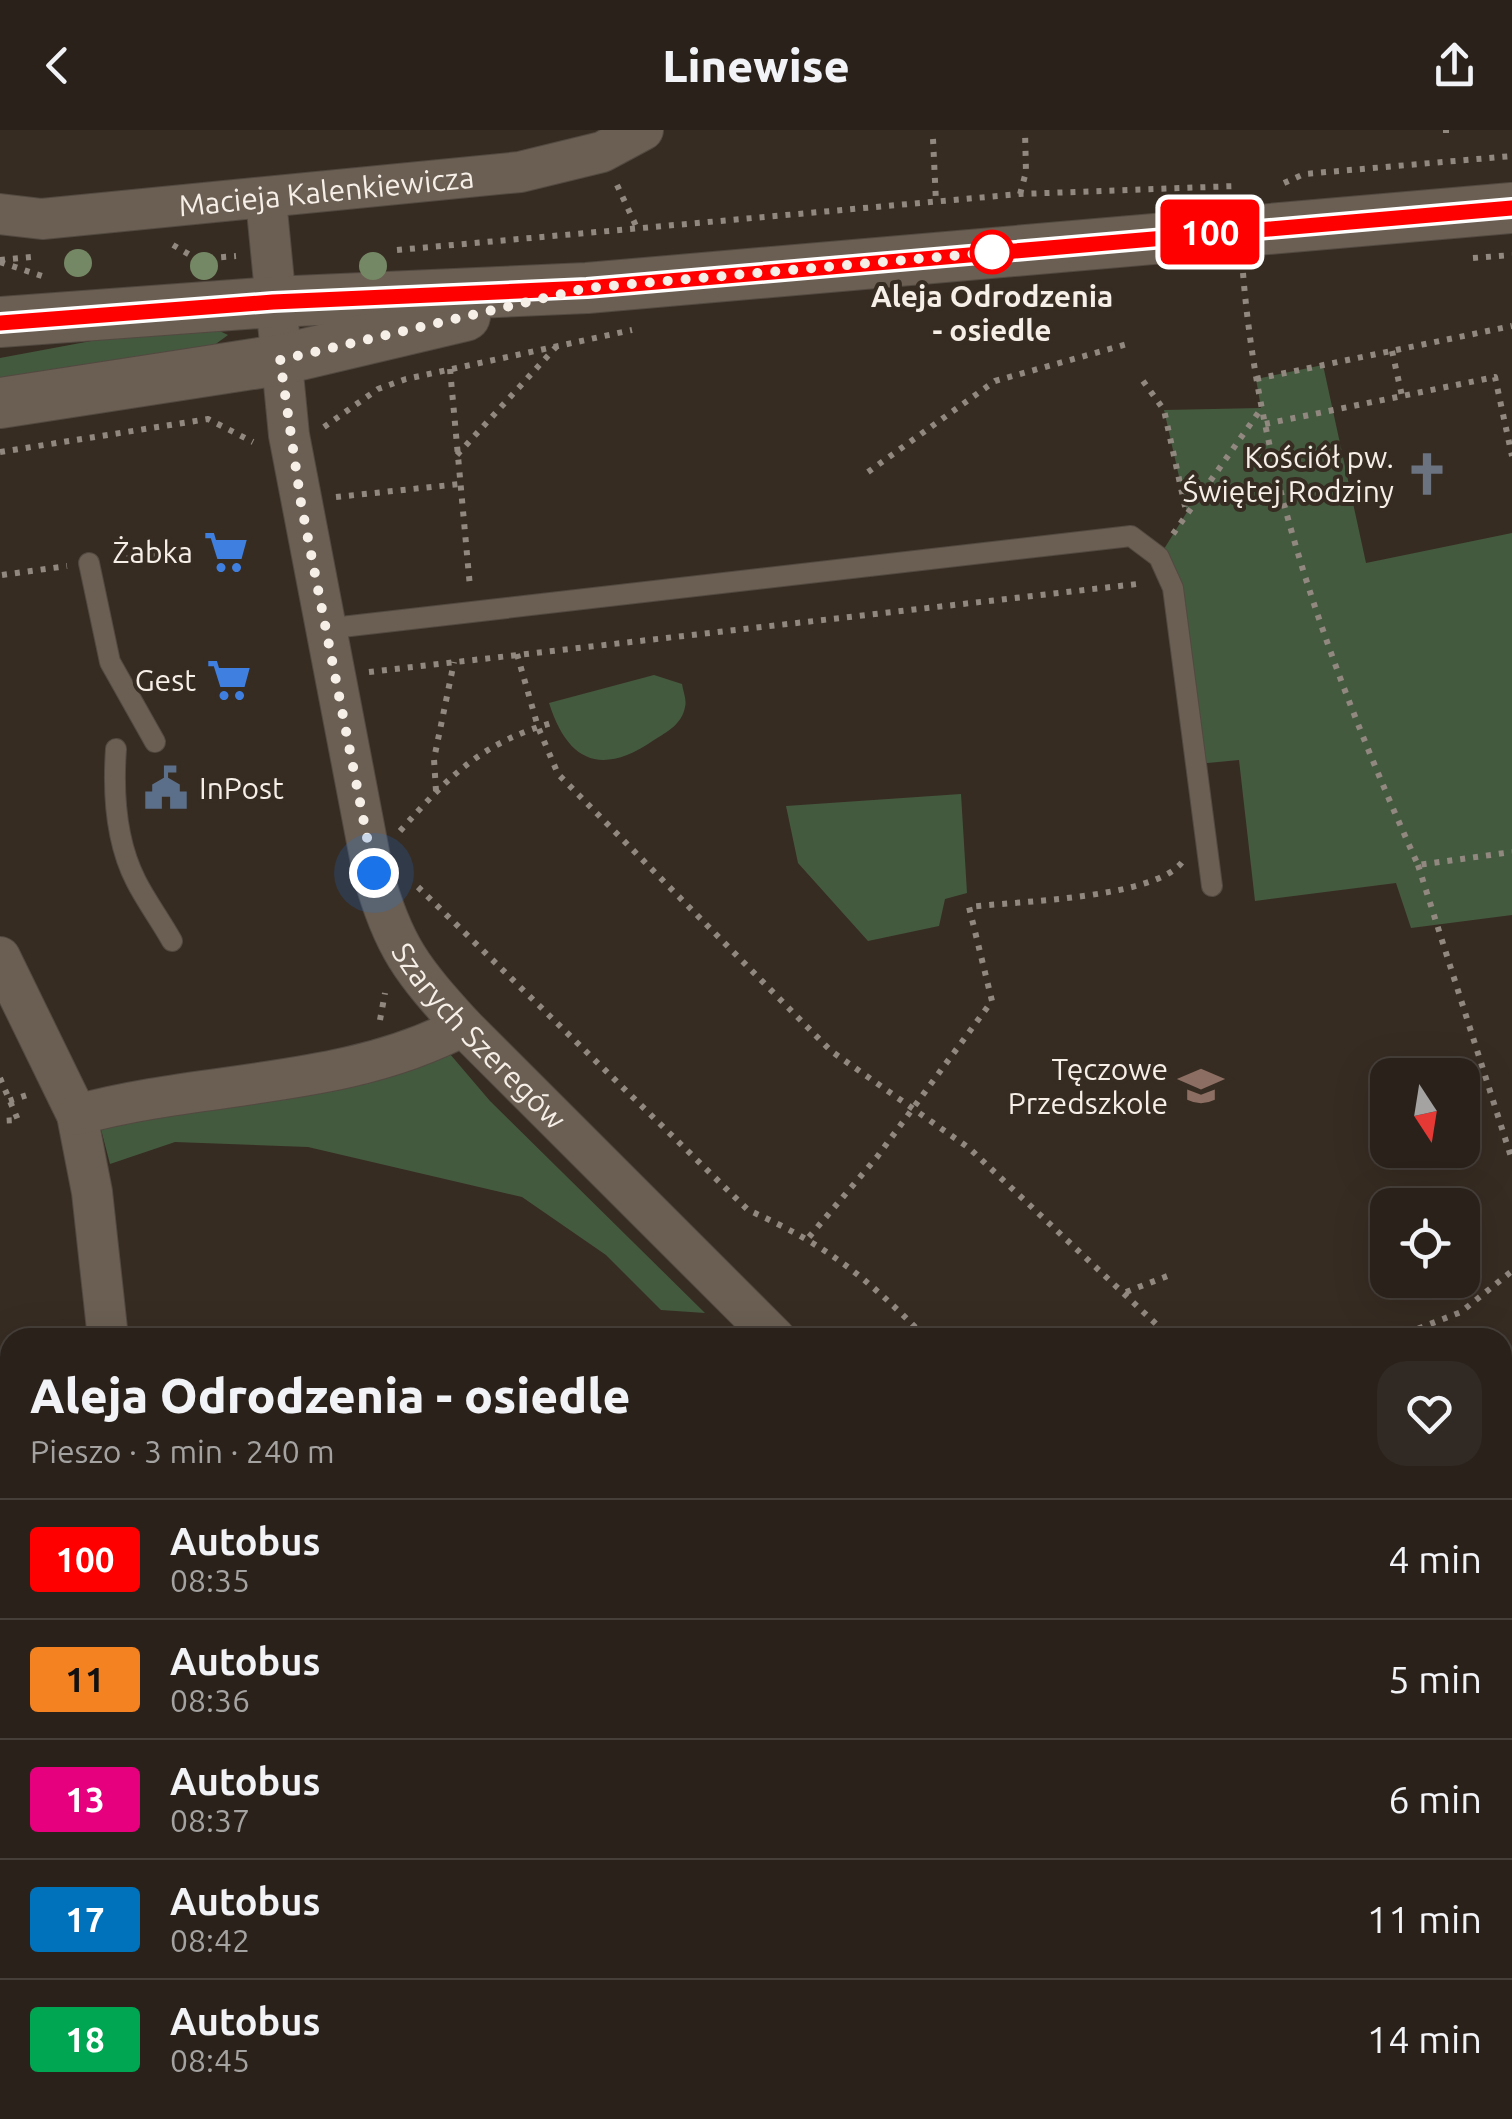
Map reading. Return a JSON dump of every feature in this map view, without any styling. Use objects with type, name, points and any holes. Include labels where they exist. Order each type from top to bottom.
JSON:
[{"type":"street","name":"Macieja Kalenkiewicza","points":[[0,214],[42,219],[266,200],[520,172],[597,141],[643,130]]},
{"type":"street","name":"Szarych Szeregów","points":[[266,200],[280,360],[271,444],[340,627],[383,909],[395,943],[417,976],[463,1026],[765,1328]]},
{"type":"street","points":[[0,322],[273,302],[587,288],[1512,208]]},
{"type":"street","points":[[0,403],[280,360],[587,288]]},
{"type":"street","points":[[0,956],[77,1115],[92,1192],[107,1328]]},
{"type":"street","points":[[77,1115],[162,1095],[380,1062],[423,1047],[463,1026]]},
{"type":"lane","points":[[340,627],[1132,536],[1158,557],[1172,588],[1212,886]]},
{"type":"lane","points":[[89,563],[110,662],[155,742]]},
{"type":"lane","points":[[116,749],[113,784],[125,852],[136,882],[172,941]]},
{"type":"path","points":[[1020,194],[1026,172],[1024,131]]},
{"type":"path","points":[[933,138],[936,202]]},
{"type":"path","points":[[597,141],[637,229]]},
{"type":"path","points":[[1274,187],[1304,174],[1512,156]]},
{"type":"path","points":[[399,250],[1020,194],[1255,186]]},
{"type":"path","points":[[154,246],[172,245],[197,259],[247,256]]},
{"type":"path","points":[[1452,259],[1512,255]]},
{"type":"path","points":[[0,260],[38,257]]},
{"type":"path","points":[[1231,262],[1243,266],[1256,380],[1281,504],[1354,718],[1418,866],[1512,1160]]},
{"type":"path","points":[[1256,380],[1512,326]]},
{"type":"path","points":[[0,452],[208,419],[248,443],[271,444],[330,425],[378,389],[450,369],[645,327]]},
{"type":"path","points":[[868,472],[995,381],[1132,342]]},
{"type":"path","points":[[457,455],[556,346]]},
{"type":"path","points":[[1392,351],[1402,396]]},
{"type":"path","points":[[450,369],[471,598]]},
{"type":"path","points":[[1265,424],[1495,377],[1512,456]]},
{"type":"path","points":[[1143,381],[1164,410],[1187,512],[1262,408]]},
{"type":"path","points":[[248,443],[271,444]]},
{"type":"path","points":[[335,497],[460,484]]},
{"type":"path","points":[[364,672],[1137,584],[1148,593]]},
{"type":"path","points":[[340,627],[364,672],[367,690]]},
{"type":"path","points":[[517,654],[538,726],[558,774],[830,1050],[911,1111],[969,1148],[1161,1328]]},
{"type":"path","points":[[436,791],[434,760],[454,662]]},
{"type":"path","points":[[388,826],[392,840],[436,791],[486,747],[555,722]]},
{"type":"path","points":[[1418,866],[1512,852]]},
{"type":"path","points":[[809,1237],[911,1111],[992,1001],[969,907],[1140,886],[1170,874],[1186,856]]},
{"type":"path","points":[[413,881],[748,1210],[809,1237],[868,1279],[916,1328]]},
{"type":"path","points":[[372,1031],[384,1011],[384,978]]},
{"type":"path","points":[[0,1078],[18,1120],[0,1121]]},
{"type":"path","points":[[1420,1328],[1462,1312],[1512,1272]]},
{"type":"path","points":[[1126,1292],[1170,1275]]},
{"type":"green space","points":[[177,325],[207,325],[228,335],[213,346],[0,382],[0,358]]},
{"type":"green space","points":[[1323,365],[1366,563],[1512,533],[1512,915],[1411,928],[1396,883],[1255,901],[1239,760],[1197,764],[1159,557],[1187,512],[1164,410],[1261,408],[1256,379]]},
{"type":"green space","points":[[654,675],[682,684],[686,701],[683,713],[669,731],[635,751],[603,760],[577,751],[566,739],[549,703]]},
{"type":"green space","points":[[961,794],[967,893],[945,899],[939,926],[868,941],[798,863],[786,806]]},
{"type":"green space","points":[[438,1040],[490,1101],[705,1313],[661,1310],[606,1255],[522,1197],[308,1147],[175,1142],[110,1164],[96,1110]]},
{"type":"bus line","name":"100","points":[[0,323],[273,302],[587,288],[1512,208]]},
{"type":"place","name":"Aleja Odrodzenia - osiedle","points":[[992,252]]},
{"type":"place","name":"Kościół pw. Świętej Rodziny","points":[[1427,474]]},
{"type":"place","name":"Żabka","points":[[226,552]]},
{"type":"place","name":"Gest","points":[[229,680]]},
{"type":"place","name":"InPost","points":[[166,788]]},
{"type":"place","name":"Tęczowe Przedszkole","points":[[1201,1086]]},
{"type":"route","points":[[374,873],[324,630],[289,436],[280,360],[587,288],[996,252],[992,252]]}]
